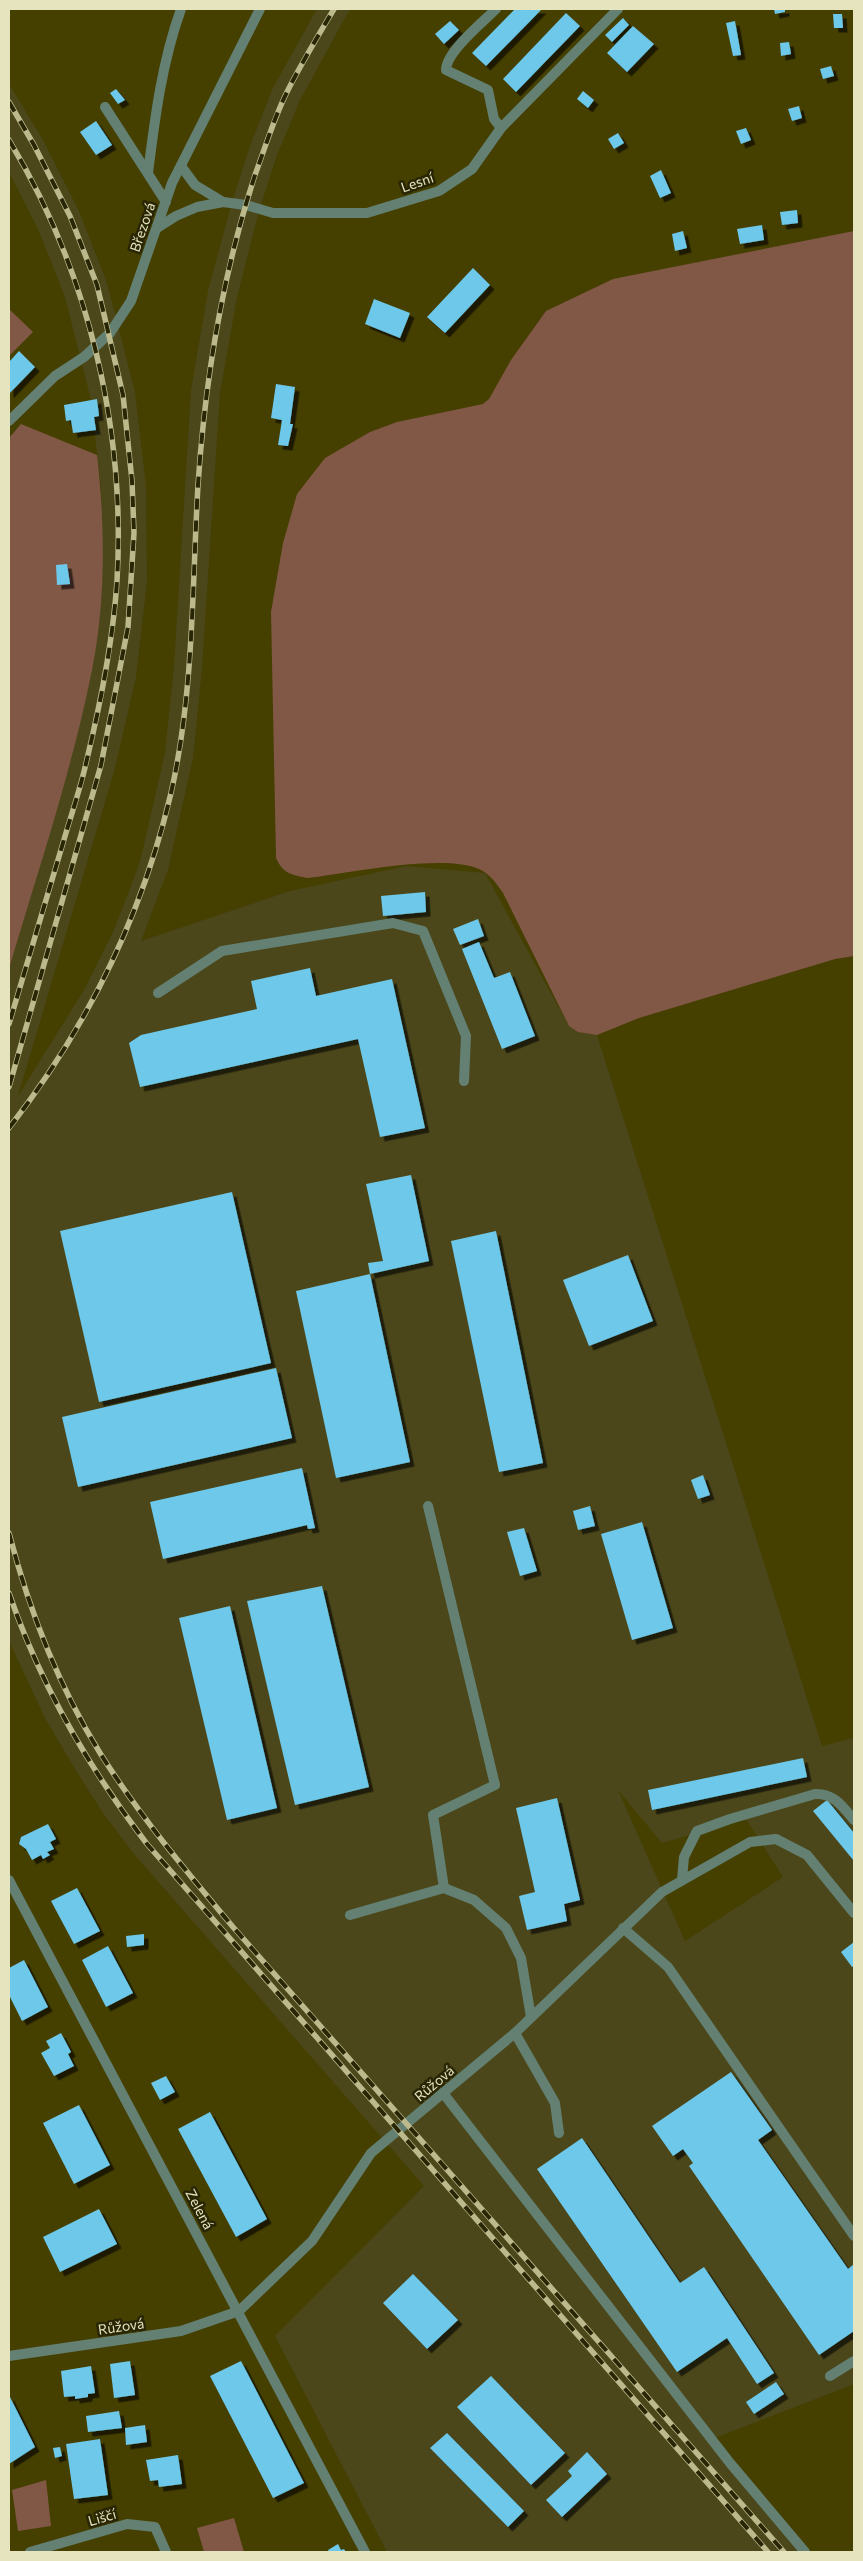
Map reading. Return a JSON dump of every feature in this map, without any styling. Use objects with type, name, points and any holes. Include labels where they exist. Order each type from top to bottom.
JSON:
[{"type":"street","points":[[148,173],[160,86],[170,40],[181,9]]},
{"type":"street","name":"Březová","points":[[9,421],[55,376],[84,357],[110,333],[131,301],[156,228],[181,166],[260,9]]},
{"type":"street","points":[[496,9],[458,47],[446,63],[446,70],[488,90],[494,119],[501,128]]},
{"type":"street","name":"Lesní","points":[[156,228],[176,216],[197,207],[223,202],[246,205],[273,213],[367,212],[439,191],[472,169],[501,128],[618,9]]},
{"type":"street","points":[[105,108],[166,202]]},
{"type":"street","points":[[181,166],[196,186],[223,202]]},
{"type":"street","points":[[158,994],[222,951],[394,923],[423,931],[466,1036],[464,1081]]},
{"type":"street","points":[[428,1506],[496,1784],[433,1815],[444,1888]]},
{"type":"street","points":[[682,1880],[684,1857],[697,1831],[730,1819],[815,1794],[826,1794],[840,1804],[854,1820]]},
{"type":"street","name":"Růžová","points":[[9,2356],[181,2331],[239,2312],[312,2241],[371,2153],[514,2033],[662,1892],[750,1842],[776,1838],[807,1854],[854,1913]]},
{"type":"street","name":"Zelená","points":[[10,1886],[239,2312],[365,2552]]},
{"type":"street","points":[[350,1916],[444,1888],[474,1900],[506,1928],[521,1958],[531,2017]]},
{"type":"street","points":[[623,1928],[668,1967],[854,2236]]},
{"type":"street","points":[[514,2033],[555,2103],[559,2132]]},
{"type":"street","points":[[443,2094],[730,2462],[805,2552]]},
{"type":"street","points":[[830,2376],[854,2361]]},
{"type":"street","name":"Liščí","points":[[30,2552],[127,2524],[155,2527],[166,2552]]},
{"type":"shaded area","points":[[317,9],[350,9],[300,100],[277,155],[259,211],[237,297],[220,393],[202,668],[193,758],[168,870],[141,941],[290,891],[406,866],[485,873],[569,1026],[597,1035],[822,1746],[854,1738],[854,2384],[718,2437],[705,2436],[806,2552],[387,2552],[275,2336],[424,2186],[134,1854],[103,1813],[45,1718],[9,1641],[9,969],[72,757],[101,489],[91,400],[65,297],[38,229],[9,172],[9,84],[43,140],[79,211],[107,283],[135,392],[146,487],[147,582],[136,677],[115,768],[18,1096],[84,990],[114,930],[140,862],[165,753],[174,666],[191,390],[208,291],[232,202],[250,146],[273,88]],"holes":[[[618,1790],[662,1843],[746,1819],[783,1877],[685,1941]]]},
{"type":"shaded area","points":[[854,231],[854,956],[835,959],[639,1018],[597,1035],[578,1032],[569,1026],[503,893],[490,876],[483,871],[463,865],[420,863],[308,878],[285,871],[276,858],[271,612],[283,543],[297,494],[325,458],[370,432],[397,422],[483,404],[489,399],[511,360],[546,311],[613,279]]},
{"type":"shaded area","points":[[9,309],[33,332],[9,356]]},
{"type":"shaded area","points":[[21,424],[97,455],[102,508],[103,562],[97,644],[84,708],[65,783],[9,969],[9,438]]},
{"type":"shaded area","points":[[46,2480],[51,2526],[18,2531],[12,2490]]},
{"type":"shaded area","points":[[234,2518],[244,2552],[204,2552],[197,2528]]},
{"type":"building","points":[[515,9],[542,9],[486,66],[472,53]]},
{"type":"building","points":[[774,9],[785,9],[785,12],[775,14]]},
{"type":"building","points":[[566,13],[580,26],[516,92],[503,79]]},
{"type":"building","points":[[833,14],[842,14],[843,28],[834,28]]},
{"type":"building","points":[[623,18],[629,25],[612,42],[605,35]]},
{"type":"building","points":[[450,21],[459,30],[444,44],[435,34]]},
{"type":"building","points":[[735,21],[741,55],[733,56],[726,23]]},
{"type":"building","points":[[633,26],[654,44],[627,72],[607,53]]},
{"type":"building","points":[[789,42],[791,54],[781,56],[780,43]]},
{"type":"building","points":[[831,66],[834,76],[823,79],[820,69]]},
{"type":"building","points":[[116,89],[125,100],[118,104],[110,93]]},
{"type":"building","points":[[583,91],[594,100],[588,108],[577,99]]},
{"type":"building","points":[[799,106],[802,118],[792,121],[788,109]]},
{"type":"building","points":[[96,121],[112,145],[96,155],[80,132]]},
{"type":"building","points":[[746,128],[751,140],[741,144],[736,131]]},
{"type":"building","points":[[618,133],[624,143],[614,149],[608,139]]},
{"type":"building","points":[[661,170],[671,193],[660,198],[650,176]]},
{"type":"building","points":[[797,210],[798,223],[782,225],[780,212]]},
{"type":"building","points":[[762,225],[764,240],[740,244],[737,229]]},
{"type":"building","points":[[683,231],[687,248],[675,251],[672,234]]},
{"type":"building","points":[[473,268],[490,285],[445,333],[427,317]]},
{"type":"building","points":[[374,299],[410,313],[400,338],[365,324]]},
{"type":"building","points":[[19,351],[35,367],[9,394],[9,362]]},
{"type":"building","points":[[276,384],[295,387],[290,424],[293,424],[288,446],[278,445],[282,420],[271,418]]},
{"type":"building","points":[[97,399],[99,416],[94,417],[96,430],[73,433],[71,420],[66,421],[64,405]]},
{"type":"building","points":[[67,564],[70,584],[57,585],[56,565]]},
{"type":"building","points":[[425,892],[426,912],[383,916],[381,896]]},
{"type":"building","points":[[478,919],[484,936],[460,945],[453,929]]},
{"type":"building","points":[[479,942],[494,978],[510,972],[535,1036],[502,1049],[462,949]]},
{"type":"building","points":[[310,968],[316,996],[392,979],[425,1128],[380,1137],[358,1039],[140,1087],[129,1043],[141,1035],[257,1009],[251,981]]},
{"type":"building","points":[[411,1175],[429,1261],[370,1274],[368,1263],[383,1261],[366,1184]]},
{"type":"building","points":[[232,1192],[271,1363],[99,1402],[60,1231]]},
{"type":"building","points":[[496,1231],[543,1463],[499,1472],[451,1241]]},
{"type":"building","points":[[628,1255],[653,1321],[589,1346],[563,1280]]},
{"type":"building","points":[[370,1274],[410,1462],[336,1478],[296,1291]]},
{"type":"building","points":[[276,1368],[292,1438],[78,1487],[62,1417]]},
{"type":"building","points":[[302,1468],[315,1528],[308,1529],[307,1525],[163,1559],[150,1502]]},
{"type":"building","points":[[703,1475],[710,1495],[698,1499],[691,1480]]},
{"type":"building","points":[[590,1506],[595,1526],[578,1530],[573,1511]]},
{"type":"building","points":[[642,1522],[673,1628],[632,1640],[601,1534]]},
{"type":"building","points":[[524,1528],[537,1571],[520,1576],[507,1532]]},
{"type":"building","points":[[322,1586],[369,1787],[295,1805],[247,1601]]},
{"type":"building","points":[[230,1606],[277,1808],[227,1820],[179,1618]]},
{"type":"building","points":[[803,1758],[807,1777],[652,1810],[648,1790]]},
{"type":"building","points":[[557,1798],[580,1900],[564,1904],[567,1921],[527,1930],[519,1896],[535,1892],[516,1808]]},
{"type":"building","points":[[827,1800],[854,1833],[854,1861],[813,1811]]},
{"type":"building","points":[[48,1824],[56,1839],[50,1842],[54,1849],[47,1852],[50,1855],[43,1859],[41,1855],[32,1860],[26,1849],[19,1844],[21,1837]]},
{"type":"building","points":[[77,1888],[100,1931],[74,1944],[51,1901]]},
{"type":"building","points":[[144,1934],[144,1945],[127,1947],[126,1936]]},
{"type":"building","points":[[854,1942],[854,1966],[852,1967],[841,1952]]},
{"type":"building","points":[[108,1946],[133,1993],[106,2007],[82,1960]]},
{"type":"building","points":[[24,1960],[48,2007],[22,2021],[9,1995],[9,1968]]},
{"type":"building","points":[[61,2033],[71,2052],[68,2054],[74,2066],[54,2076],[41,2053],[50,2048],[46,2041]]},
{"type":"building","points":[[731,2072],[772,2130],[758,2140],[848,2269],[854,2264],[854,2331],[819,2355],[689,2166],[693,2163],[683,2149],[673,2156],[652,2126]]},
{"type":"building","points":[[166,2076],[175,2092],[160,2100],[151,2083]]},
{"type":"building","points":[[79,2105],[110,2165],[74,2184],[43,2123]]},
{"type":"building","points":[[210,2112],[267,2219],[236,2237],[178,2129]]},
{"type":"building","points":[[582,2138],[680,2283],[704,2267],[774,2373],[757,2384],[727,2338],[677,2372],[537,2169]]},
{"type":"building","points":[[99,2209],[117,2244],[60,2272],[43,2237]]},
{"type":"building","points":[[413,2274],[458,2320],[427,2349],[383,2303]]},
{"type":"building","points":[[130,2361],[135,2395],[114,2398],[110,2364]]},
{"type":"building","points":[[241,2361],[304,2483],[273,2498],[210,2376]]},
{"type":"building","points":[[91,2366],[95,2393],[88,2394],[88,2397],[75,2399],[75,2396],[64,2397],[61,2371]]},
{"type":"building","points":[[491,2376],[565,2453],[531,2485],[457,2407]]},
{"type":"building","points":[[776,2382],[784,2394],[754,2414],[746,2402]]},
{"type":"building","points":[[9,2395],[35,2447],[9,2464]]},
{"type":"building","points":[[119,2411],[122,2428],[88,2432],[86,2416]]},
{"type":"building","points":[[145,2425],[147,2442],[126,2445],[125,2428]]},
{"type":"building","points":[[447,2433],[524,2511],[508,2527],[430,2448]]},
{"type":"building","points":[[100,2439],[108,2495],[74,2499],[66,2444]]},
{"type":"building","points":[[60,2447],[62,2456],[55,2458],[53,2448]]},
{"type":"building","points":[[587,2452],[607,2474],[562,2517],[546,2500],[572,2476],[568,2471]]},
{"type":"building","points":[[178,2455],[182,2484],[159,2487],[158,2480],[150,2481],[146,2460]]},
{"type":"building","points":[[338,2544],[341,2550],[344,2549],[346,2552],[329,2552],[328,2550]]},
{"type":"railway","points":[[9,1128],[63,1051],[108,969],[127,927],[159,839],[179,755],[184,717],[191,640],[201,446],[210,367],[224,290],[243,213],[282,102],[334,9]]},
{"type":"railway","points":[[9,102],[34,145],[70,216],[97,285],[123,395],[132,481],[134,533],[128,627],[101,765],[9,1087]]},
{"type":"railway","points":[[9,140],[37,190],[60,243],[80,297],[96,352],[108,409],[115,466],[118,523],[115,603],[106,671],[97,715],[85,770],[9,1024]]},
{"type":"railway","points":[[9,1533],[36,1619],[58,1674],[100,1753],[147,1821],[233,1927],[784,2552]]},
{"type":"railway","points":[[9,1593],[35,1660],[68,1724],[105,1785],[147,1844],[768,2552]]}]
